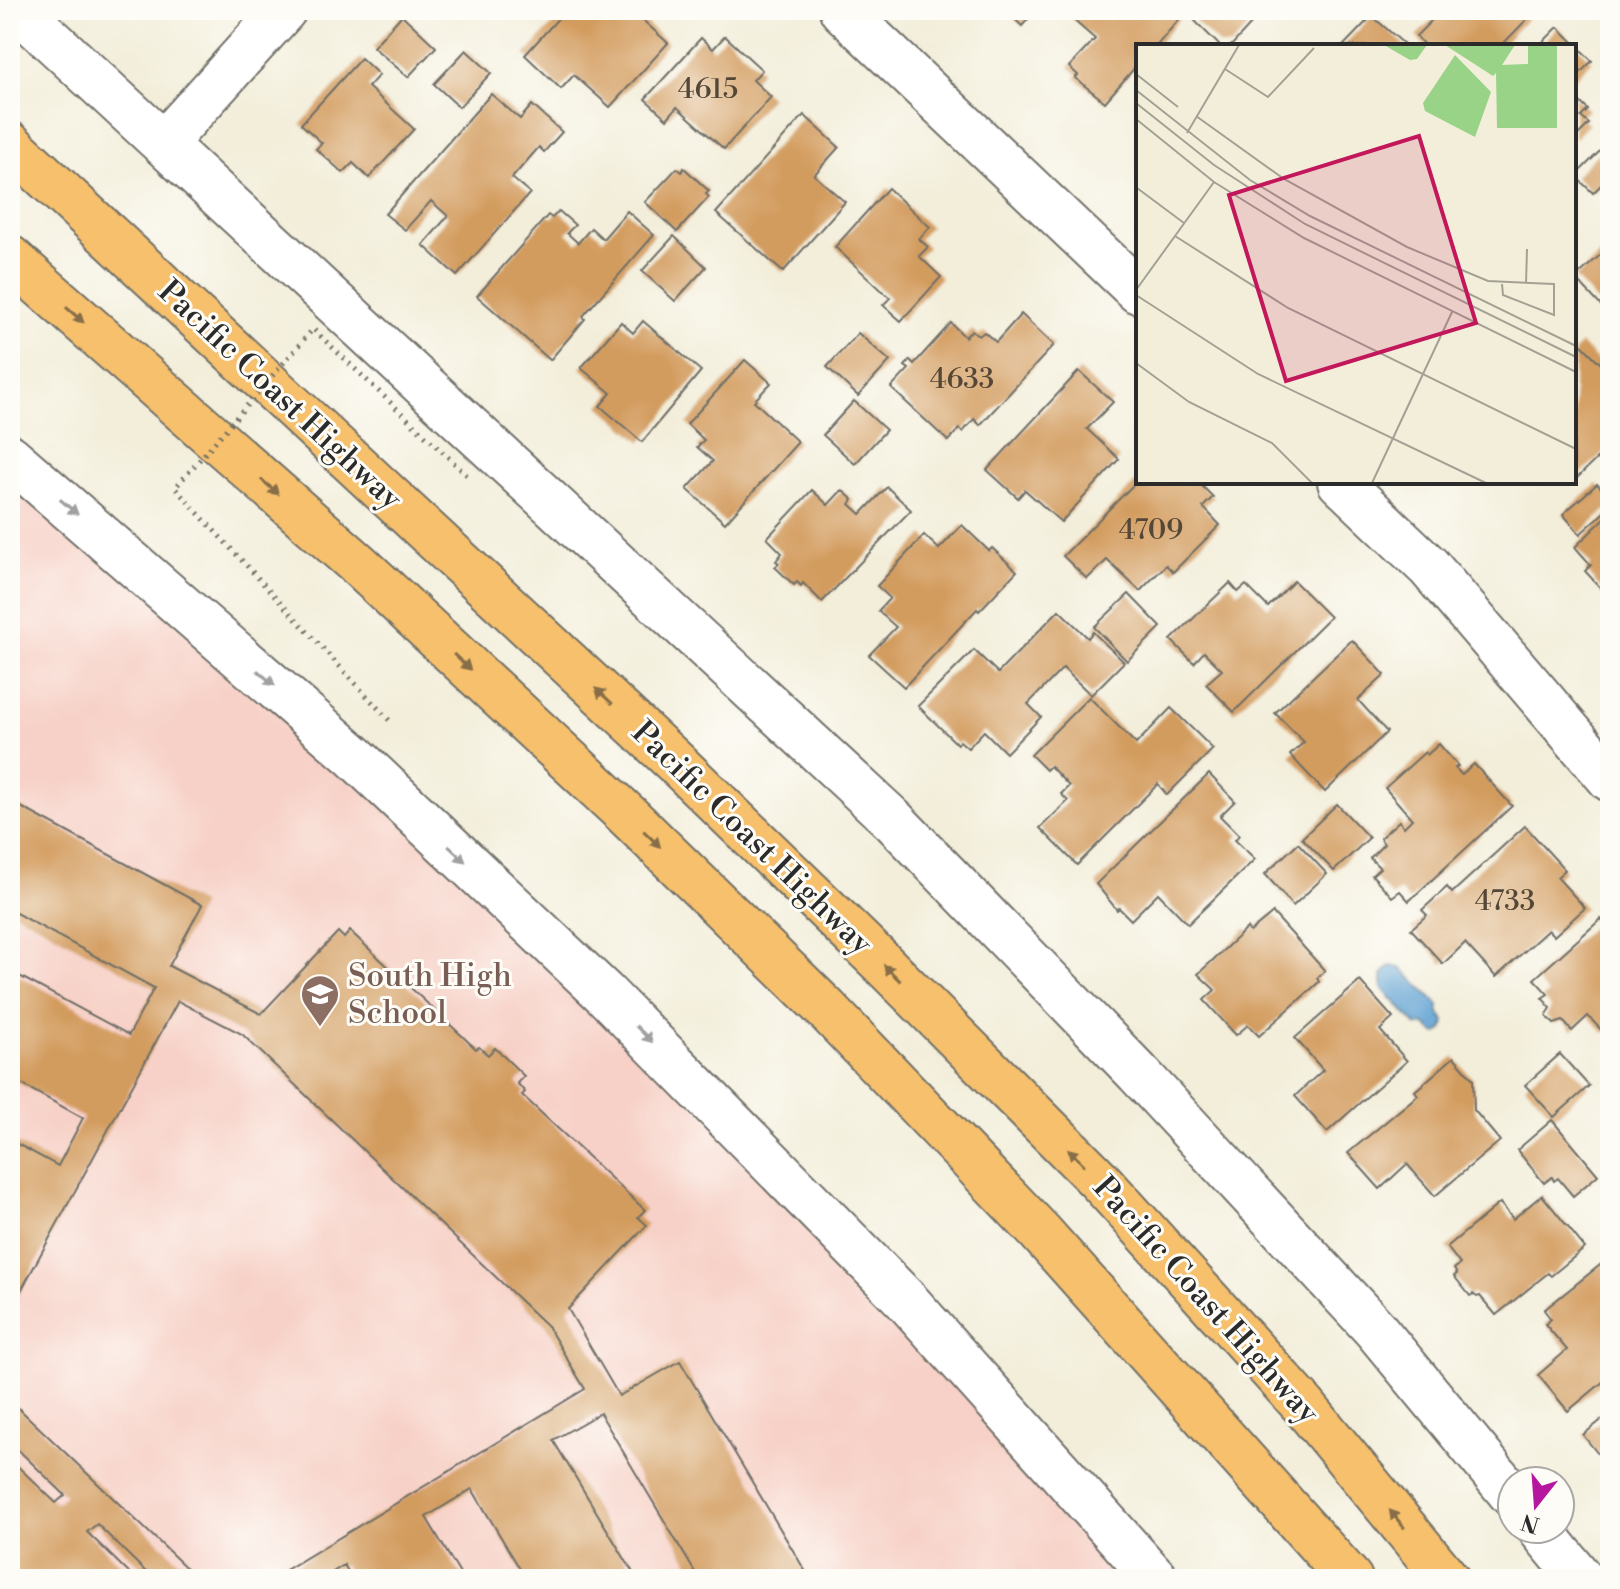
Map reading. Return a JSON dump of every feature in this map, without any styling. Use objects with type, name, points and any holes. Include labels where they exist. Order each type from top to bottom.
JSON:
[{"type":"highway","name":"Pacific Coast Highway","points":[[10,144],[675,762],[879,960],[1088,1169],[1303,1405],[1447,1579]]},
{"type":"highway","points":[[12,264],[360,566],[626,814],[827,1010],[1040,1232],[1350,1579]]},
{"type":"street","points":[[19,10],[894,821],[1138,1073],[1375,1329],[1496,1476]]},
{"type":"street","points":[[164,143],[284,10]]},
{"type":"street","points":[[842,10],[1136,289]]},
{"type":"street","points":[[10,457],[355,757],[604,993],[906,1300],[1156,1579]]},
{"type":"street","points":[[1342,484],[1429,567],[1610,779]]},
{"type":"street","points":[[1553,1545],[1581,1579]]},
{"type":"path","points":[[389,720],[175,488],[313,329],[470,478]]},
{"type":"shaded area","name":"South High School","points":[[10,458],[355,757],[1156,1579],[10,1579]]},
{"type":"water","points":[[1390,966],[1401,968],[1439,1005],[1439,1013],[1445,1022],[1443,1030],[1436,1034],[1425,1025],[1417,1026],[1382,988],[1382,975]]},
{"type":"building","points":[[573,10],[639,10],[636,14],[668,43],[610,107],[574,75],[561,89],[525,55],[563,13],[567,17]]},
{"type":"building","points":[[1005,10],[1036,10],[1022,26]]},
{"type":"building","points":[[1062,10],[1187,10],[1158,44],[1136,44],[1136,66],[1105,102],[1075,78],[1078,75],[1069,67],[1095,39]]},
{"type":"building","points":[[1206,10],[1264,10],[1233,44],[1218,44],[1195,21]]},
{"type":"building","points":[[1430,10],[1536,10],[1503,44],[1423,44],[1416,36],[1436,16]]},
{"type":"building","points":[[402,15],[436,47],[408,77],[373,47]]},
{"type":"building","points":[[1372,16],[1404,44],[1345,44]]},
{"type":"building","points":[[1558,27],[1575,44],[1541,44]]},
{"type":"building","points":[[725,36],[762,70],[753,80],[771,97],[724,149],[677,107],[667,119],[645,99],[701,38],[713,49]]},
{"type":"building","points":[[1576,45],[1592,61],[1576,77]]},
{"type":"building","points":[[466,50],[491,73],[459,107],[434,84]]},
{"type":"building","points":[[361,58],[379,75],[368,87],[414,129],[369,178],[353,163],[343,173],[316,149],[322,143],[301,124]]},
{"type":"building","points":[[491,94],[520,119],[532,105],[562,132],[544,152],[539,147],[512,178],[530,193],[457,276],[423,245],[448,216],[431,201],[405,230],[385,214]]},
{"type":"building","points":[[1576,98],[1588,110],[1581,117],[1589,124],[1576,137]]},
{"type":"building","points":[[804,115],[839,147],[814,175],[845,202],[783,272],[716,213]]},
{"type":"building","points":[[1610,141],[1610,188],[1604,182],[1593,193],[1576,175]]},
{"type":"building","points":[[677,168],[682,172],[684,168],[709,191],[706,194],[709,197],[677,232],[645,202]]},
{"type":"building","points":[[888,188],[930,227],[919,239],[928,247],[919,256],[941,277],[901,321],[883,305],[890,298],[835,247]]},
{"type":"building","points":[[559,211],[575,225],[567,233],[578,243],[591,228],[603,239],[627,211],[654,235],[583,316],[585,319],[550,360],[477,296],[548,215],[552,218]]},
{"type":"building","points":[[674,236],[706,267],[675,301],[642,271]]},
{"type":"building","points":[[1610,246],[1610,303],[1604,309],[1576,277]]},
{"type":"building","points":[[1021,314],[1054,345],[980,425],[974,419],[963,432],[959,429],[948,441],[891,388],[909,369],[905,366],[910,360],[914,364],[951,323],[965,337],[972,330],[979,336],[984,332],[996,342]]},
{"type":"building","points":[[643,321],[701,371],[642,442],[600,406],[611,393],[581,368],[621,322],[633,333]]},
{"type":"building","points":[[858,333],[890,361],[858,396],[827,367]]},
{"type":"building","points":[[1581,344],[1610,373],[1610,446],[1576,479],[1576,349]]},
{"type":"building","points":[[745,360],[771,383],[754,401],[798,442],[725,523],[687,489],[713,461],[697,447],[704,440],[687,424]]},
{"type":"building","points":[[1079,371],[1113,402],[1087,429],[1119,459],[1061,522],[1025,490],[1018,498],[987,470]]},
{"type":"building","points":[[854,401],[886,430],[855,464],[823,435]]},
{"type":"building","points":[[1136,482],[1200,484],[1213,497],[1203,507],[1220,525],[1173,572],[1166,565],[1140,591],[1107,560],[1087,579],[1063,556]]},
{"type":"building","points":[[1597,484],[1610,498],[1610,507],[1580,534],[1563,514]]},
{"type":"building","points":[[887,487],[911,510],[822,602],[803,583],[801,586],[797,582],[794,585],[775,567],[782,553],[767,538],[812,490],[828,505],[842,490],[853,500],[850,504],[861,514]]},
{"type":"building","points":[[1610,513],[1610,594],[1606,594],[1585,571],[1591,565],[1575,547]]},
{"type":"building","points":[[962,525],[989,551],[992,548],[1017,571],[904,687],[869,655],[896,627],[878,611],[890,598],[877,586],[924,535],[939,549]]},
{"type":"building","points":[[1294,581],[1330,617],[1234,712],[1206,684],[1222,670],[1204,652],[1194,663],[1171,640],[1230,583],[1238,592],[1246,585],[1268,607]]},
{"type":"building","points":[[1129,594],[1161,627],[1127,661],[1094,627]]},
{"type":"building","points":[[1059,610],[1088,638],[1093,632],[1124,662],[1091,695],[1063,668],[1028,704],[1041,717],[1006,753],[984,731],[968,748],[960,741],[957,744],[918,706],[974,650],[998,673]]},
{"type":"building","points":[[1352,640],[1385,675],[1358,700],[1387,732],[1325,792],[1290,755],[1304,742],[1275,713]]},
{"type":"building","points":[[1089,697],[1136,744],[1171,708],[1213,749],[1167,795],[1158,784],[1077,865],[1040,828],[1068,801],[1061,794],[1069,786],[1050,766],[1046,770],[1031,755]]},
{"type":"building","points":[[1439,744],[1462,775],[1474,764],[1512,806],[1409,901],[1400,891],[1392,897],[1372,875],[1380,868],[1370,858],[1384,844],[1380,838],[1399,821],[1404,827],[1412,819],[1385,788],[1425,752],[1427,755]]},
{"type":"building","points":[[1209,774],[1235,801],[1220,816],[1239,835],[1235,840],[1255,859],[1188,924],[1158,893],[1131,920],[1119,908],[1117,910],[1096,884]]},
{"type":"building","points":[[10,801],[202,905],[169,966],[261,1014],[338,932],[344,938],[350,931],[476,1049],[479,1047],[488,1055],[495,1048],[524,1076],[517,1083],[525,1092],[522,1095],[645,1210],[638,1217],[647,1225],[568,1309],[619,1396],[680,1361],[810,1579],[699,1579],[600,1413],[553,1440],[637,1579],[526,1579],[472,1489],[426,1517],[463,1579],[353,1579],[344,1565],[322,1579],[271,1579],[585,1389],[548,1327],[242,1034],[178,1001],[10,1311],[10,1254],[13,1248],[10,1247],[10,1140],[58,1166],[83,1118],[10,1078],[10,971],[129,1035],[154,988],[10,910]]},
{"type":"building","points":[[1337,804],[1369,838],[1334,871],[1302,838]]},
{"type":"building","points":[[1525,826],[1565,870],[1557,877],[1585,908],[1554,936],[1548,930],[1496,977],[1465,943],[1443,964],[1411,929],[1427,915],[1422,910],[1447,887],[1452,893]]},
{"type":"building","points":[[1298,843],[1327,874],[1293,906],[1265,874]]},
{"type":"building","points":[[1273,913],[1325,971],[1317,978],[1319,982],[1259,1036],[1248,1025],[1236,1035],[1204,1000],[1215,990],[1198,974],[1247,928],[1250,932]]},
{"type":"building","points":[[1601,919],[1610,929],[1610,1028],[1604,1033],[1588,1016],[1572,1031],[1563,1021],[1554,1024],[1546,1016],[1551,1008],[1542,998],[1548,994],[1534,979]]},
{"type":"building","points":[[1360,981],[1393,1018],[1380,1030],[1407,1061],[1327,1132],[1295,1096],[1323,1070],[1295,1038]]},
{"type":"building","points":[[1560,1054],[1589,1086],[1554,1117],[1525,1085]]},
{"type":"building","points":[[1454,1057],[1473,1079],[1474,1110],[1500,1141],[1435,1196],[1407,1164],[1380,1189],[1348,1153],[1418,1095],[1415,1091]]},
{"type":"building","points":[[1552,1120],[1598,1175],[1573,1196],[1558,1178],[1554,1181],[1552,1177],[1544,1183],[1517,1150]]},
{"type":"building","points":[[1542,1195],[1585,1248],[1496,1315],[1480,1296],[1470,1296],[1454,1276],[1457,1274],[1454,1269],[1460,1264],[1447,1247],[1500,1203],[1513,1219]]},
{"type":"building","points":[[1610,1257],[1610,1376],[1568,1411],[1538,1375],[1567,1350],[1545,1324],[1551,1319],[1544,1310]]},
{"type":"building","points":[[10,1400],[198,1579],[153,1579],[97,1524],[87,1532],[135,1579],[10,1579],[10,1459],[56,1503],[65,1495],[10,1442]]},
{"type":"building","points":[[1610,1413],[1610,1469],[1583,1435]]},
{"type":"place","name":"South High School","points":[[320,1028]]}]
